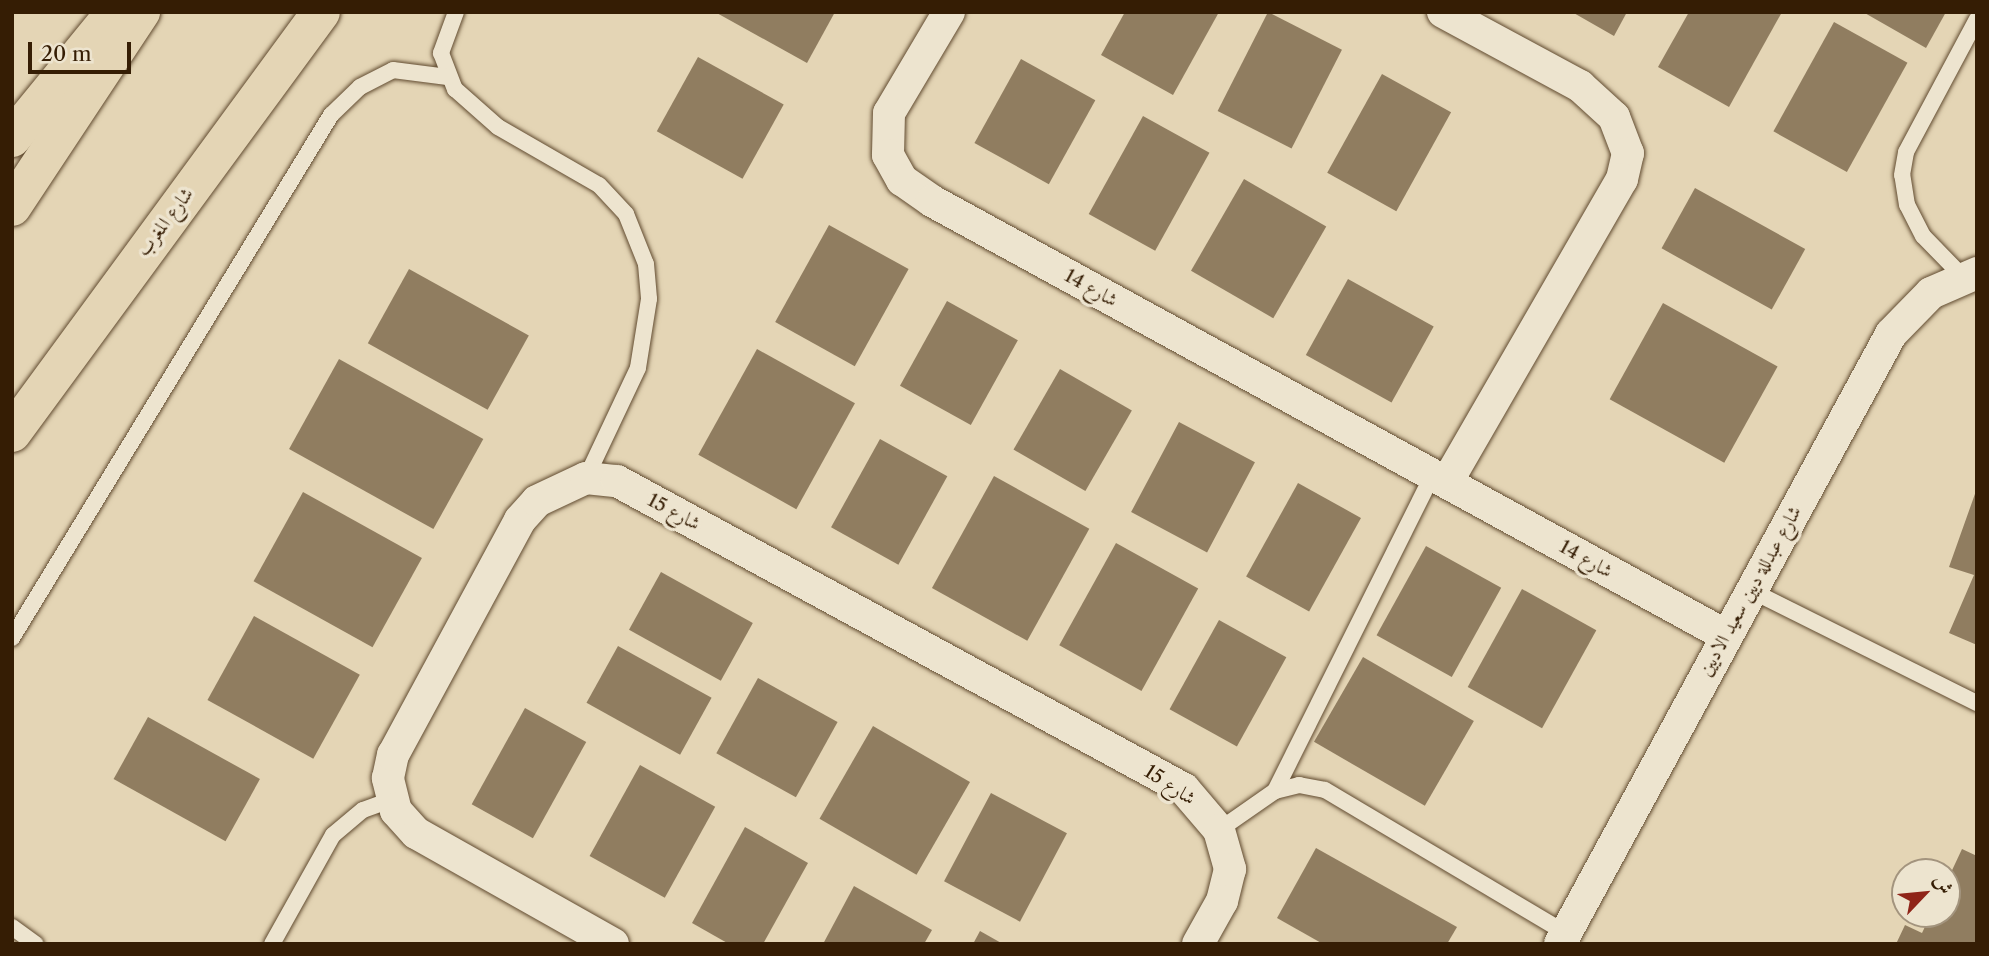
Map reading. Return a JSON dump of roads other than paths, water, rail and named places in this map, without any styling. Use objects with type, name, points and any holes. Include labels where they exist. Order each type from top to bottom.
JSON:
[{"type":"highway","points":[[12,138],[115,12]]},
{"type":"highway","points":[[12,207],[141,12]]},
{"type":"highway","name":"شارع المغرب","points":[[12,433],[56,368],[321,12]]},
{"type":"highway","points":[[12,457],[56,368]]},
{"type":"street","name":"شارع 14","points":[[949,12],[889,113],[888,155],[902,180],[932,201],[1725,635]]},
{"type":"street","points":[[1440,478],[1628,164],[1622,129],[1594,97],[1443,12]]},
{"type":"street","name":"شارع عبدللة ديين سعيد الاديين","points":[[1563,938],[1725,635],[1891,334],[1924,299],[1970,275]]},
{"type":"street","points":[[586,478],[537,501],[520,520],[393,755],[388,778],[391,800],[405,823],[428,842],[613,944]]},
{"type":"street","name":"شارع 15","points":[[586,478],[617,481],[1184,789],[1219,830],[1228,856],[1228,884],[1198,944]]},
{"type":"lane","points":[[456,12],[441,46],[448,77],[498,127],[599,185],[636,235],[648,287],[647,331],[627,399],[586,478]]},
{"type":"lane","points":[[1970,275],[1923,236],[1907,205],[1902,176],[1906,152],[1977,19]]},
{"type":"lane","points":[[12,638],[331,116],[360,87],[393,70],[448,77]]},
{"type":"lane","points":[[1275,791],[1440,478]]},
{"type":"lane","points":[[1750,590],[1977,702]]},
{"type":"lane","points":[[1219,830],[1275,791],[1300,785],[1325,790],[1563,938]]},
{"type":"lane","points":[[272,944],[332,835],[363,810],[391,800]]},
{"type":"lane","points":[[12,927],[36,944]]}]
